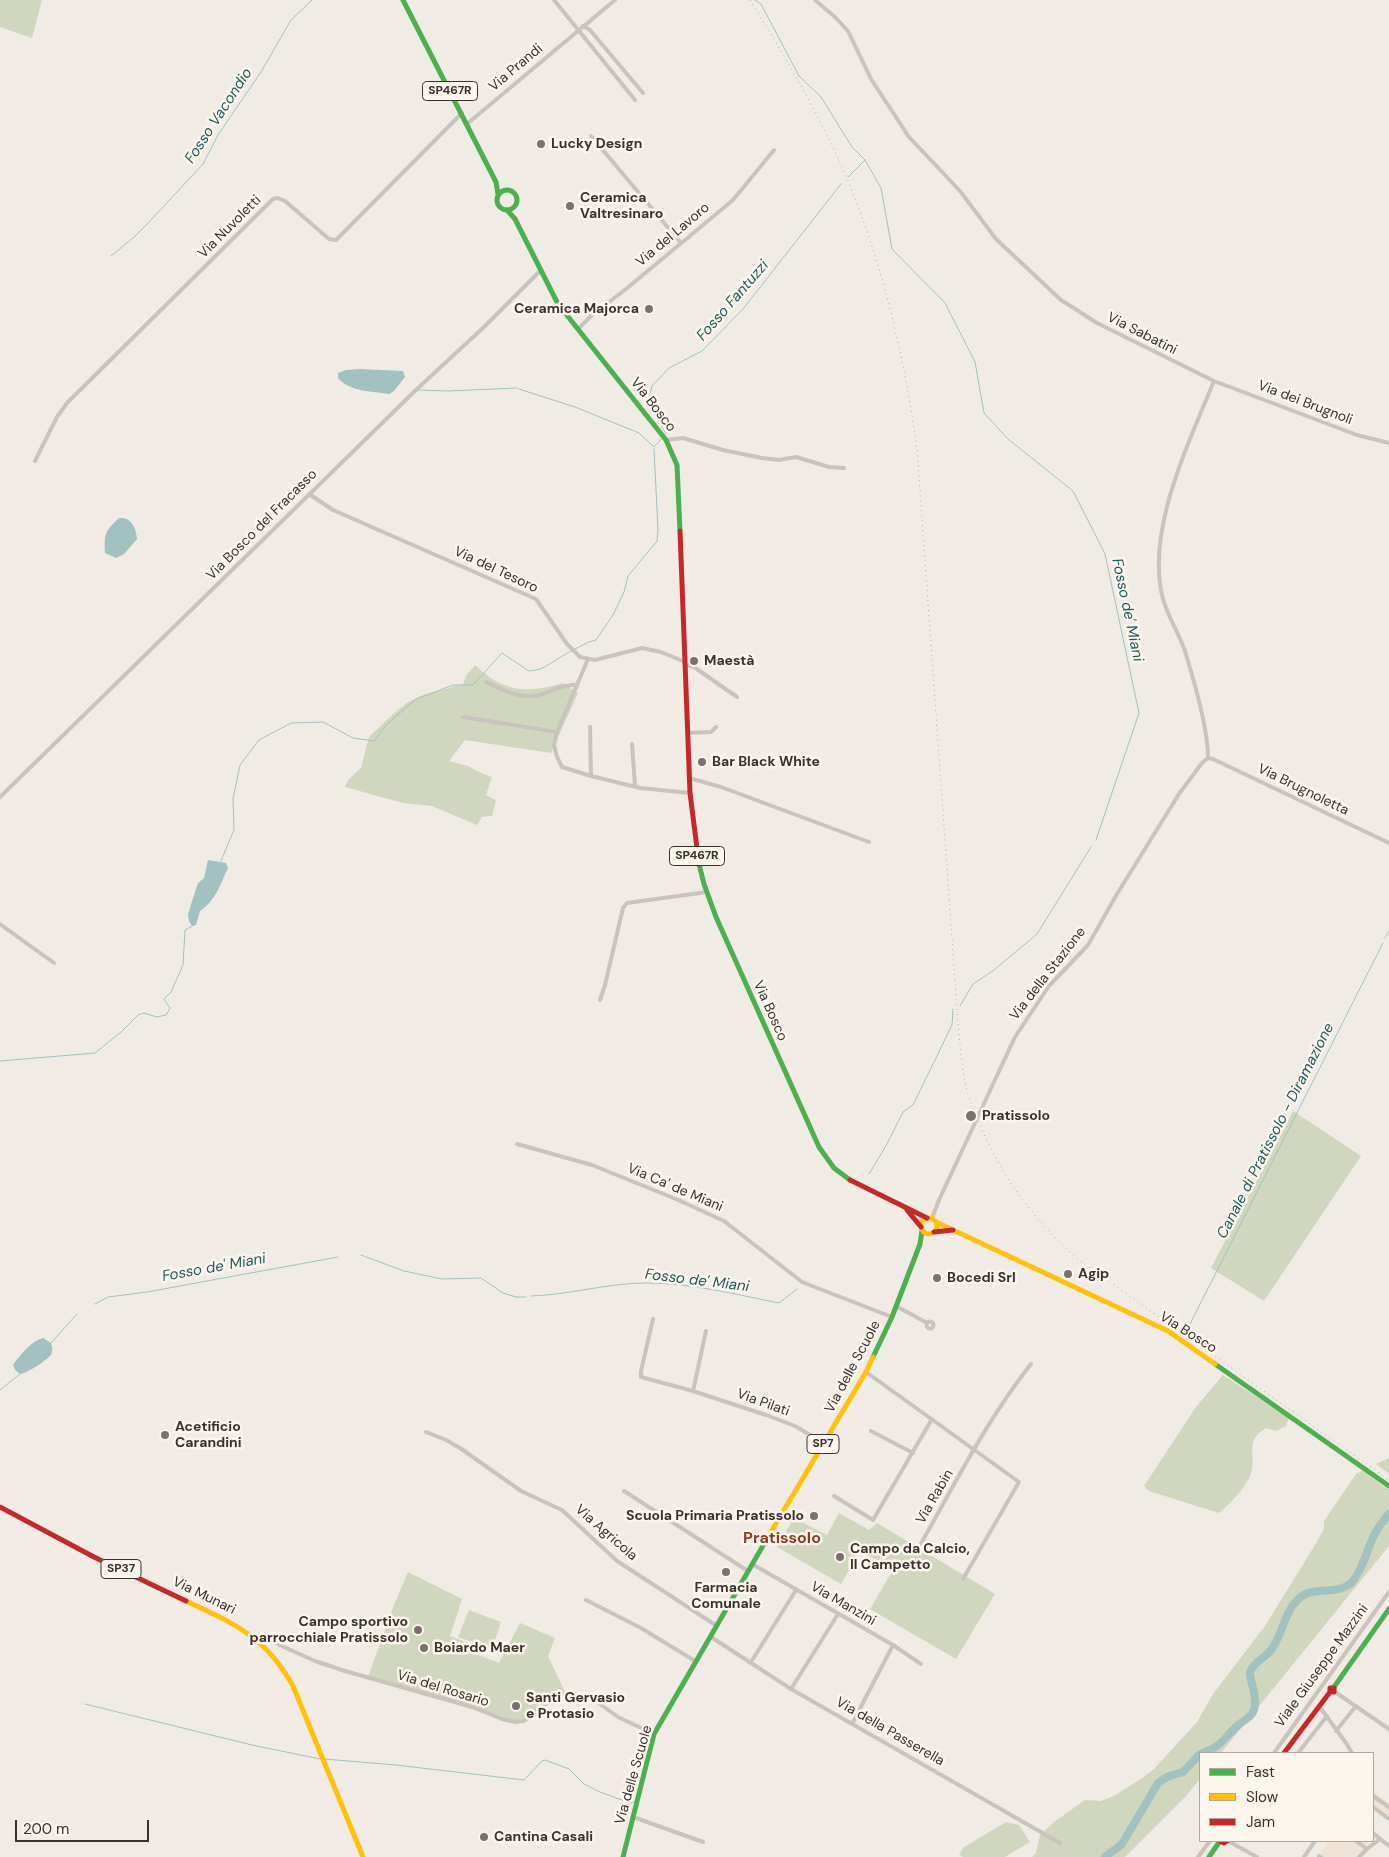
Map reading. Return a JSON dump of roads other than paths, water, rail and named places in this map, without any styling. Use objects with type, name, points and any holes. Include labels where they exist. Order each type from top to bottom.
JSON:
[{"type":"main road","name":"Via Bosco","points":[[403,0],[496,182],[498,205],[507,210],[515,219],[558,304],[666,439],[677,465],[689,778],[697,855],[707,892],[742,976],[822,1154],[835,1171],[846,1178],[903,1207],[1168,1331],[1389,1486]]},
{"type":"main road","name":"Via Bosco","points":[[496,182],[516,196],[514,206],[515,219]]},
{"type":"main road","points":[[498,194],[506,190]]},
{"type":"main road","points":[[507,210],[514,206]]},
{"type":"main road","name":"Via Bosco","points":[[903,1207],[926,1234],[946,1230],[956,1231]]},
{"type":"main road","points":[[921,1229],[922,1221],[932,1219],[937,1228],[933,1233]]},
{"type":"main road","name":"Via delle Scuole","points":[[623,1857],[654,1734],[695,1661],[711,1637],[866,1372],[892,1316],[920,1244],[921,1229]]},
{"type":"main road","name":"Via delle Scuole","points":[[920,1244],[933,1233]]},
{"type":"main road","name":"Via Munari","points":[[0,1507],[94,1557],[228,1620],[252,1635],[273,1654],[288,1676],[363,1857]]},
{"type":"main road","name":"Viale Giuseppe Mazzini","points":[[1285,1752],[1333,1690],[1389,1610]]},
{"type":"main road","points":[[1209,1857],[1219,1842]]},
{"type":"street","points":[[554,0],[581,28],[635,100]]},
{"type":"street","name":"Via Prandi","points":[[467,124],[615,0]]},
{"type":"street","name":"Via Sabatini","points":[[815,0],[848,31],[874,84],[909,137],[954,184],[986,228],[1013,256],[1053,294],[1078,313],[1214,381]]},
{"type":"street","points":[[581,28],[590,30],[643,93]]},
{"type":"street","name":"Via Nuvoletti","points":[[35,461],[57,417],[67,403],[273,199],[278,198],[285,201],[329,239],[336,240],[462,113]]},
{"type":"street","points":[[592,136],[682,243]]},
{"type":"street","name":"Via del Lavoro","points":[[578,330],[591,316],[733,200],[774,150]]},
{"type":"street","name":"Via Bosco del Fracasso","points":[[0,797],[541,270]]},
{"type":"street","points":[[1208,758],[1208,742],[1198,700],[1185,651],[1163,599],[1158,566],[1162,528],[1181,464],[1214,381]]},
{"type":"street","name":"Via dei Brugnoli","points":[[1214,381],[1356,435],[1389,443]]},
{"type":"street","points":[[666,439],[683,438],[723,450],[762,458],[779,460],[796,457],[829,467],[844,468]]},
{"type":"street","name":"Via del Tesoro","points":[[309,494],[333,510],[536,599],[567,644],[580,656],[588,659]]},
{"type":"street","points":[[690,792],[646,789],[591,776],[562,766],[556,757],[554,745],[557,732],[588,659],[595,660],[642,648],[661,652],[694,667],[737,697]]},
{"type":"street","points":[[486,682],[524,696],[542,694],[570,684],[576,685]]},
{"type":"street","points":[[463,717],[557,732]]},
{"type":"street","points":[[688,733],[711,732],[716,727]]},
{"type":"street","points":[[590,728],[591,776]]},
{"type":"street","points":[[632,744],[636,786]]},
{"type":"street","name":"Via Brugnoletta","points":[[1208,758],[1389,843]]},
{"type":"street","name":"Via della Stazione","points":[[932,1219],[1015,1036],[1049,986],[1088,945],[1179,794],[1198,768],[1208,758]]},
{"type":"street","points":[[689,778],[869,842]]},
{"type":"street","points":[[600,1000],[623,908],[627,903],[707,892]]},
{"type":"street","points":[[0,924],[54,963]]},
{"type":"street","name":"Via Ca' de Miani","points":[[516,1144],[592,1165],[724,1221],[802,1282],[892,1316]]},
{"type":"street","points":[[896,1306],[927,1323]]},
{"type":"street","name":"Via Pilati","points":[[653,1319],[641,1377],[693,1391],[795,1426],[824,1443]]},
{"type":"street","points":[[693,1391],[706,1331]]},
{"type":"street","name":"Via Rabin","points":[[915,1554],[974,1450],[1017,1382],[1031,1364]]},
{"type":"street","points":[[866,1372],[1019,1482],[963,1579]]},
{"type":"street","points":[[869,1525],[932,1419]]},
{"type":"street","points":[[871,1430],[913,1453]]},
{"type":"street","name":"Via Agricola","points":[[426,1432],[460,1448],[521,1491],[562,1510],[617,1561],[717,1626]]},
{"type":"street","points":[[624,1491],[748,1571]]},
{"type":"street","points":[[834,1496],[873,1520]]},
{"type":"street","name":"Via Manzini","points":[[752,1564],[893,1645],[921,1664]]},
{"type":"street","points":[[751,1662],[796,1590]]},
{"type":"street","name":"Viale Giuseppe Mazzini","points":[[1275,1752],[1389,1592]]},
{"type":"street","points":[[586,1600],[641,1628],[695,1661]]},
{"type":"street","points":[[791,1689],[838,1614]]},
{"type":"street","name":"Via della Passerella","points":[[711,1637],[791,1689],[1060,1843]]},
{"type":"street","name":"Via del Rosario","points":[[273,1642],[345,1671],[472,1707],[515,1722],[524,1721],[552,1699],[570,1693],[581,1695],[605,1707],[618,1717],[654,1734]]},
{"type":"street","points":[[852,1724],[893,1645]]},
{"type":"street","points":[[1333,1690],[1389,1729]]},
{"type":"street","points":[[1319,1706],[1350,1751]]},
{"type":"street","points":[[1336,1730],[1356,1706]]},
{"type":"street","points":[[1299,1752],[1327,1716]]},
{"type":"street","points":[[1374,1797],[1389,1807]]},
{"type":"street","points":[[1374,1808],[1389,1819]]},
{"type":"street","points":[[633,1817],[703,1842]]},
{"type":"street","points":[[1374,1834],[1389,1846]]},
{"type":"street","points":[[1359,1857],[1380,1839]]},
{"type":"street","points":[[1198,1857],[1209,1842]]},
{"type":"street","points":[[1230,1842],[1256,1857]]},
{"type":"street","points":[[1304,1857],[1314,1842]]},
{"type":"street","points":[[1357,1842],[1367,1849]]},
{"type":"street","points":[[1309,1849],[1318,1855]]},
{"type":"water","points":[[346,370],[403,371],[405,377],[394,391],[389,394],[348,386],[338,378],[338,373]]},
{"type":"water","points":[[119,518],[130,521],[136,531],[137,539],[124,554],[116,558],[105,553],[105,541],[106,533]]},
{"type":"water","points":[[208,860],[226,863],[228,868],[214,897],[200,911],[196,925],[192,926],[188,914],[198,883],[204,878]]},
{"type":"water","points":[[43,1338],[51,1343],[51,1355],[36,1366],[20,1374],[13,1365],[30,1345]]},
{"type":"waterway","name":"Fosso Vacondio","points":[[111,256],[133,238],[203,164],[218,135],[261,72],[291,20],[312,0]]},
{"type":"waterway","name":"Fosso de' Miani","points":[[755,0],[761,4],[799,76],[821,97],[852,147],[865,160],[881,188],[892,249],[945,303],[975,362],[984,413],[1008,439],[1073,491],[1105,554],[1139,713],[1096,840]]},
{"type":"waterway","name":"Fosso Fantuzzi","points":[[848,177],[865,160]]},
{"type":"waterway","name":"Fosso Fantuzzi","points":[[666,434],[653,412],[649,398],[652,386],[669,368],[702,351],[743,309],[841,184]]},
{"type":"waterway","name":"Fosso Fantuzzi","points":[[418,390],[448,391],[517,388]]},
{"type":"waterway","name":"Fosso Fantuzzi","points":[[519,389],[575,407],[639,433],[654,447],[661,439]]},
{"type":"waterway","points":[[575,649],[596,640],[613,615],[624,592],[628,576],[657,541],[654,449]]},
{"type":"waterway","points":[[221,861],[234,830],[233,799],[240,765],[259,740],[291,723],[323,722],[353,738],[374,741],[387,724],[416,699],[453,685],[473,685],[502,653],[529,671],[541,669],[571,651]]},
{"type":"waterway","name":"Fosso de' Miani","points":[[960,1006],[973,984],[994,970],[1037,934],[1091,847]]},
{"type":"waterway","points":[[0,1061],[95,1053],[138,1015],[144,1013],[157,1017],[166,1015],[170,1008],[164,999],[171,992],[183,965],[185,930],[192,926]]},
{"type":"waterway","name":"Canale di Pratissolo - Diramazione","points":[[1385,938],[1389,931]]},
{"type":"waterway","name":"Canale di Pratissolo - Diramazione","points":[[1188,1328],[1383,943]]},
{"type":"waterway","name":"Fosso de' Miani","points":[[869,1174],[903,1112],[913,1105],[952,1025],[953,1009]]},
{"type":"waterway","name":"Fosso de' Miani","points":[[361,1255],[404,1271],[442,1279],[481,1278],[503,1293],[516,1297],[526,1297]]},
{"type":"waterway","name":"Fosso de' Miani","points":[[95,1304],[108,1297],[147,1292],[338,1257]]},
{"type":"waterway","name":"Fosso de' Miani","points":[[531,1296],[560,1294],[617,1285],[663,1283],[696,1287],[779,1303],[797,1289]]},
{"type":"waterway","name":"Fosso de' Miani","points":[[51,1343],[77,1314]]},
{"type":"waterway","name":"Fosso de' Miani","points":[[0,1390],[20,1374]]},
{"type":"waterway","points":[[1205,1752],[1218,1745],[1253,1712],[1255,1700],[1250,1672],[1254,1665],[1276,1643],[1289,1611],[1294,1604],[1308,1593],[1342,1588],[1352,1582],[1361,1567],[1375,1533],[1389,1514]]},
{"type":"waterway","points":[[85,1704],[252,1745],[320,1759]]},
{"type":"waterway","points":[[1105,1857],[1122,1844],[1158,1783],[1167,1777],[1183,1772],[1199,1755]]},
{"type":"waterway","points":[[324,1759],[396,1765],[524,1780],[545,1760],[569,1769],[584,1784],[600,1792],[630,1803],[634,1802]]},
{"type":"railway","points":[[750,0],[810,103],[846,175],[874,251],[904,368],[917,448],[959,1036],[966,1088],[980,1125],[999,1163],[1022,1198],[1048,1230],[1079,1260],[1389,1480]]},
{"type":"place","name":"Lucky Design","points":[[541,144]]},
{"type":"place","name":"Ceramica Valtresinaro","points":[[570,206]]},
{"type":"place","name":"Ceramica Majorca","points":[[649,309]]},
{"type":"place","name":"Maestà","points":[[694,661]]},
{"type":"place","name":"Bar Black White","points":[[702,762]]},
{"type":"place","name":"Pratissolo","points":[[971,1116]]},
{"type":"place","name":"Agip","points":[[1068,1274]]},
{"type":"place","name":"Bocedi Srl","points":[[937,1278]]},
{"type":"place","name":"Acetificio Carandini","points":[[165,1435]]},
{"type":"place","name":"Scuola Primaria Pratissolo","points":[[814,1516]]},
{"type":"place","name":"Campo da Calcio, Il Campetto","points":[[840,1557]]},
{"type":"place","name":"Farmacia Comunale","points":[[726,1572]]},
{"type":"place","name":"Campo sportivo parrocchiale Pratissolo","points":[[418,1630]]},
{"type":"place","name":"Boiardo Maer","points":[[424,1648]]},
{"type":"place","name":"Santi Gervasio e Protasio","points":[[516,1706]]},
{"type":"place","name":"Cantina Casali","points":[[484,1837]]},
{"type":"district","name":"Pratissolo","points":[[782,1539]]}]
